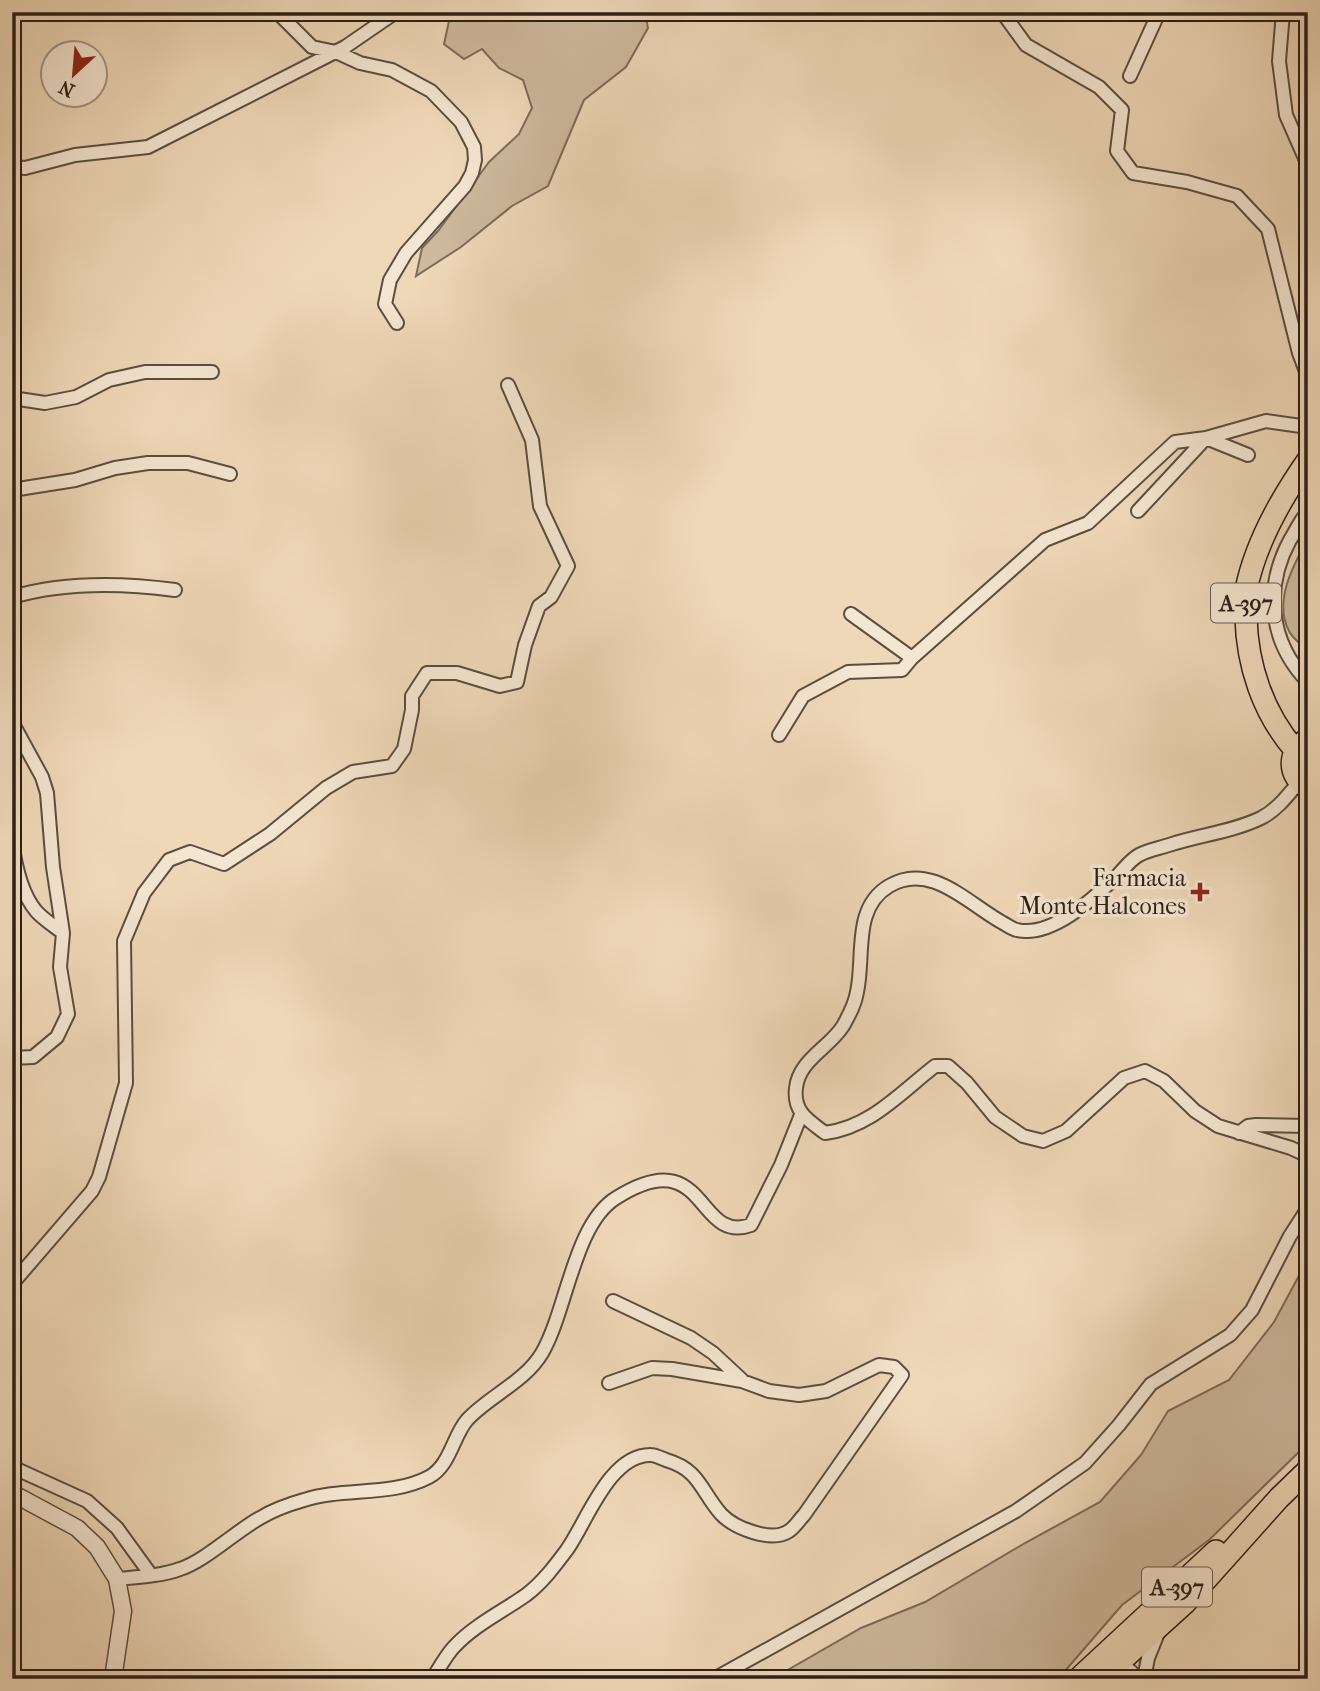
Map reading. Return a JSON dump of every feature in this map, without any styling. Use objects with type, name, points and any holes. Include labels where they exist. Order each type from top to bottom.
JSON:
[{"type":"main road","name":"A-397","points":[[1301,744],[1281,733],[1261,696],[1247,640],[1245,591],[1263,538],[1292,483],[1308,460]]},
{"type":"main road","points":[[1301,744],[1292,768],[1303,785]]},
{"type":"main road","name":"A-397","points":[[1112,1674],[1203,1584],[1279,1498],[1308,1470]]},
{"type":"main road","name":"A-397","points":[[1078,1679],[1250,1519],[1279,1498]]},
{"type":"street","points":[[277,12],[312,47],[392,70],[431,91],[461,122],[474,147],[475,160],[465,186],[406,253],[390,279],[385,304],[397,323]]},
{"type":"street","points":[[12,167],[25,168],[75,155],[148,147],[336,52],[396,12]]},
{"type":"street","points":[[1002,12],[1026,45],[1099,87],[1122,110],[1117,152],[1133,173],[1187,182],[1237,196],[1268,229],[1299,353],[1308,377]]},
{"type":"street","points":[[1130,76],[1159,12]]},
{"type":"street","points":[[1283,12],[1279,61],[1286,115],[1308,165]]},
{"type":"street","points":[[12,398],[45,402],[76,397],[109,380],[145,372],[212,372]]},
{"type":"street","points":[[12,1284],[92,1191],[99,1177],[126,1083],[124,941],[144,893],[169,860],[190,852],[224,864],[270,835],[326,788],[353,772],[391,766],[404,749],[412,696],[427,673],[457,673],[500,686],[517,682],[525,645],[539,606],[551,597],[568,566],[540,506],[532,440],[508,385]]},
{"type":"street","points":[[779,735],[803,696],[848,672],[902,670],[912,657],[1045,540],[1088,523],[1175,442],[1206,438],[1266,421],[1308,427]]},
{"type":"street","points":[[1206,438],[1248,455]]},
{"type":"street","points":[[1138,511],[1206,438]]},
{"type":"street","points":[[12,489],[75,480],[115,468],[148,463],[188,463],[230,474]]},
{"type":"street","points":[[1308,512],[1284,551],[1275,582],[1273,604],[1275,626],[1286,654],[1308,682]]},
{"type":"street","points":[[12,597],[38,589],[92,586],[175,590]]},
{"type":"street","points":[[850,614],[912,657]]},
{"type":"street","points":[[12,722],[42,777],[47,793],[53,867],[63,933],[60,967],[68,1014],[57,1037],[33,1057],[12,1058]]},
{"type":"street","points":[[1303,785],[1262,818],[1139,855],[1061,922],[1038,930],[1016,930],[934,880],[916,878],[890,885],[870,901],[864,918],[857,993],[851,1013],[838,1034],[805,1064],[796,1085],[795,1103],[801,1115],[825,1133],[845,1131],[882,1111],[935,1066],[948,1066],[967,1083],[995,1117],[1023,1136],[1043,1141],[1066,1131],[1124,1078],[1144,1071],[1164,1081],[1195,1111],[1218,1126],[1291,1148],[1308,1156]]},
{"type":"street","points":[[12,841],[15,864],[36,911],[63,933]]},
{"type":"street","points":[[117,1579],[181,1569],[261,1517],[307,1499],[399,1487],[431,1476],[445,1460],[466,1421],[541,1356],[557,1322],[581,1242],[595,1219],[613,1200],[645,1182],[668,1179],[692,1190],[712,1215],[727,1227],[738,1229],[751,1225],[781,1165],[801,1115]]},
{"type":"street","points":[[1239,1133],[1248,1126],[1256,1125],[1308,1126]]},
{"type":"street","points":[[714,1679],[1016,1511],[1085,1463],[1151,1384],[1230,1335],[1252,1310],[1290,1236],[1308,1208]]},
{"type":"street","points":[[613,1301],[691,1338],[713,1353],[742,1381]]},
{"type":"street","points":[[432,1679],[453,1648],[487,1618],[527,1594],[544,1579],[567,1549],[601,1491],[617,1470],[633,1459],[651,1455],[682,1465],[696,1478],[722,1515],[740,1528],[763,1535],[788,1532],[804,1515],[902,1376],[894,1367],[879,1365],[827,1391],[799,1395],[769,1391],[742,1381],[672,1369],[652,1368],[609,1384]]},
{"type":"street","points":[[12,1467],[88,1502],[117,1528],[150,1575]]},
{"type":"street","points":[[12,1493],[77,1528],[97,1547],[117,1579],[123,1611],[113,1679]]},
{"type":"street","points":[[1112,1674],[1117,1656],[1175,1600],[1191,1575]]},
{"type":"street","points":[[1112,1674],[1133,1671],[1142,1679],[1164,1622]]},
{"type":"street","points":[[1089,1679],[1105,1666],[1112,1674]]},
{"type":"shaded area","points":[[451,12],[645,12],[648,28],[626,67],[584,100],[548,186],[512,206],[461,247],[416,276],[422,248],[438,231],[489,162],[519,134],[532,108],[523,80],[499,68],[482,49],[464,59],[444,44]]},
{"type":"shaded area","points":[[1308,538],[1308,651],[1290,634],[1283,607],[1287,583]]},
{"type":"shaded area","points":[[1308,1266],[1308,1443],[1209,1540],[1122,1605],[1058,1679],[772,1679],[861,1628],[925,1602],[1100,1502],[1141,1455],[1168,1411],[1229,1380],[1274,1322],[1301,1272]]},
{"type":"place","name":"Farmacia Monte Halcones","points":[[1200,892]]}]
